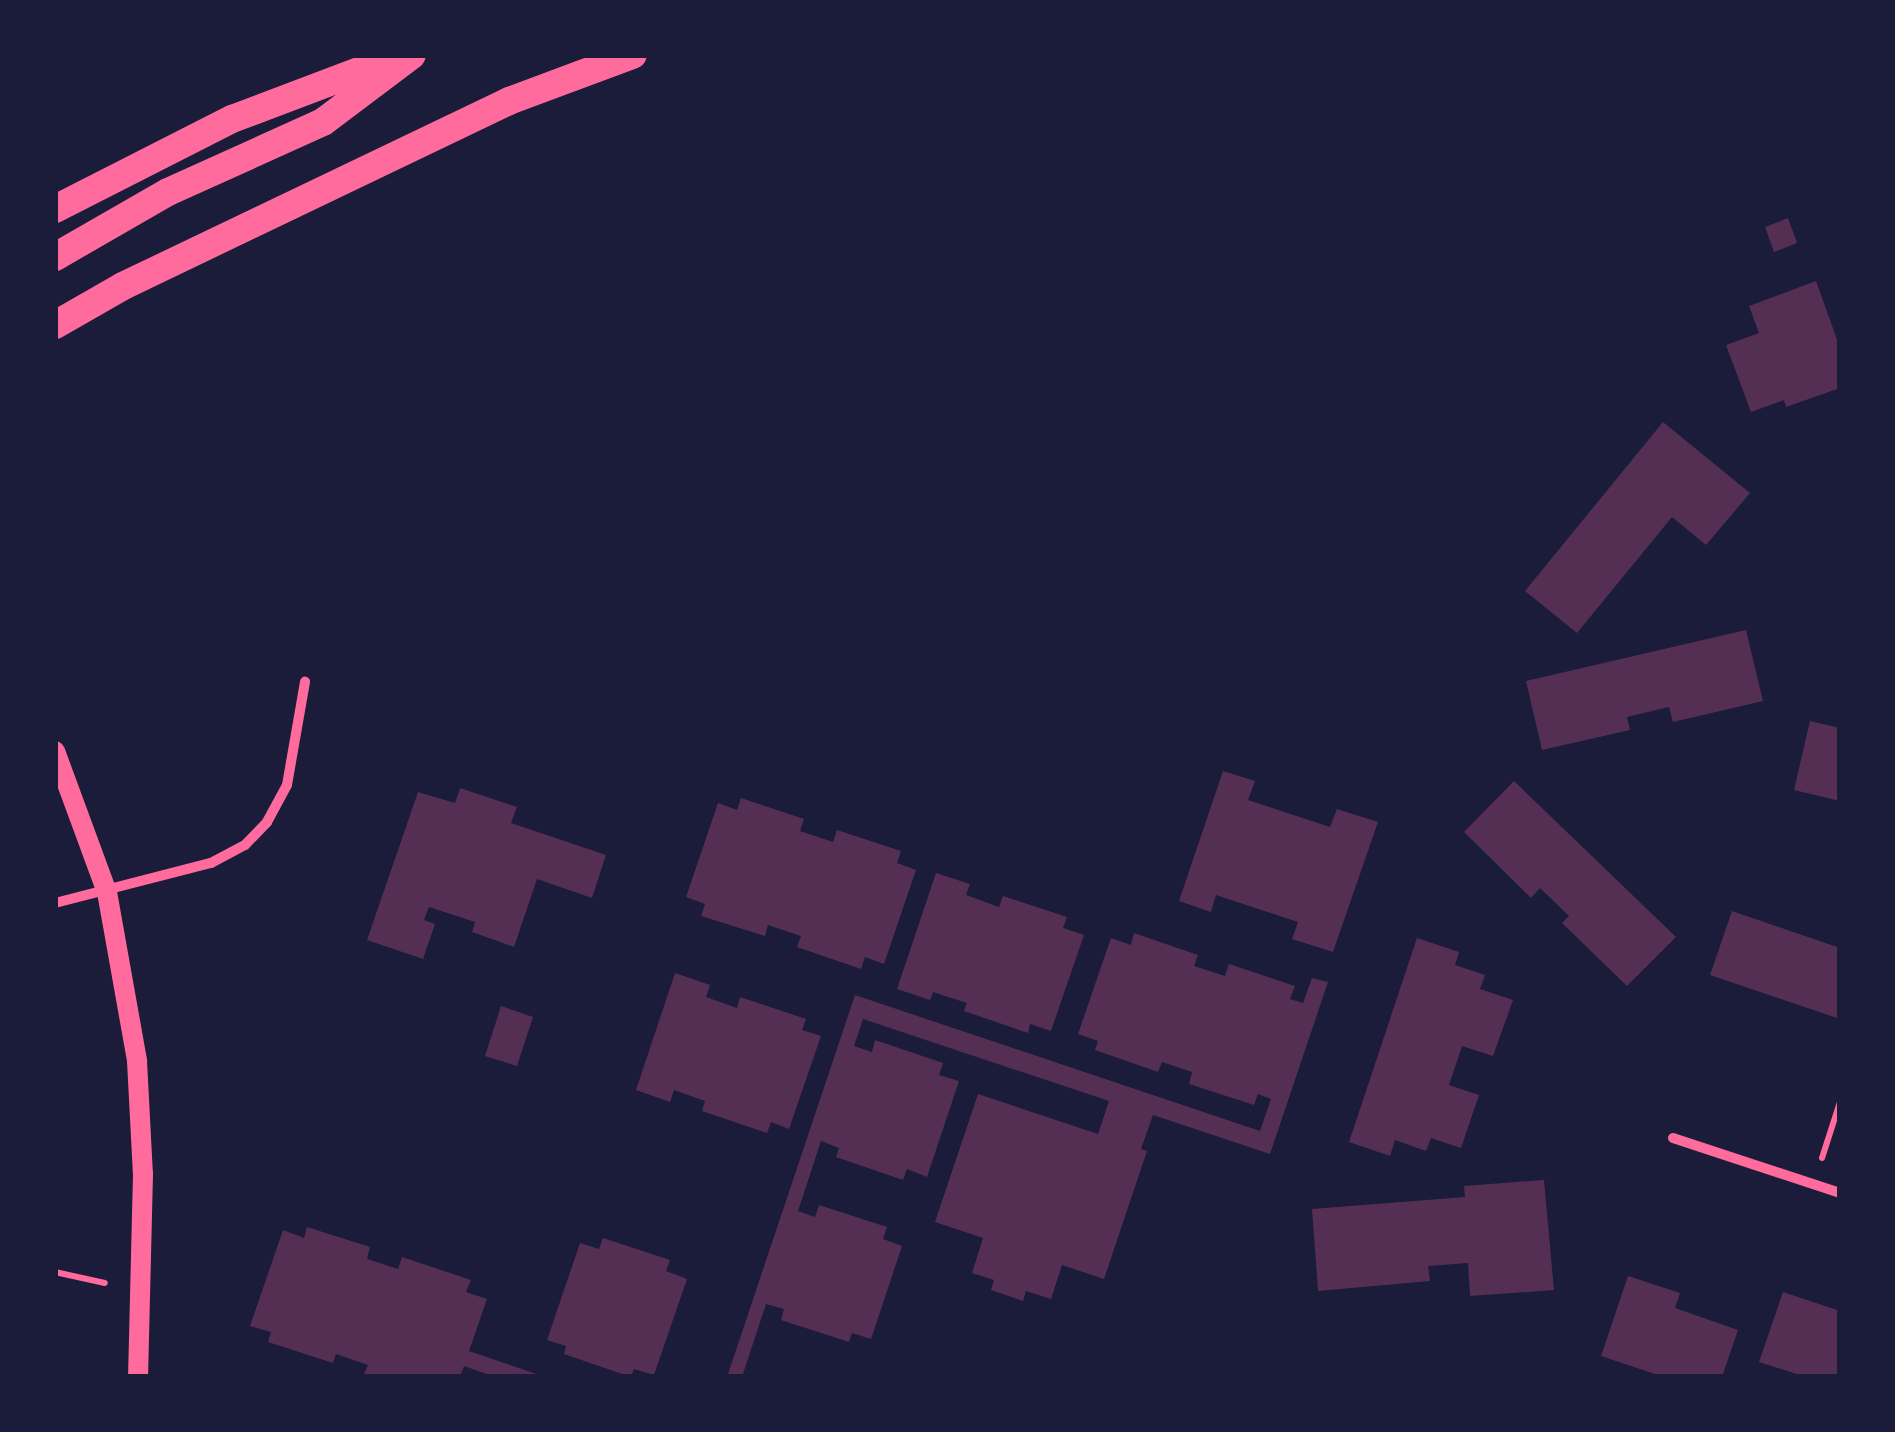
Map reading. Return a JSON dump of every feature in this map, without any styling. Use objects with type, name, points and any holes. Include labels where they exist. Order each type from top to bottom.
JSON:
[{"type":"highway","points":[[55,209],[232,119],[403,55]]},
{"type":"highway","points":[[55,257],[168,192],[323,122],[412,55]]},
{"type":"highway","points":[[55,325],[123,286],[509,101],[633,55]]},
{"type":"main road","points":[[55,751],[107,892],[137,1061],[143,1174],[138,1377]]},
{"type":"street","points":[[55,903],[211,864],[245,845],[266,822],[287,785],[304,682]]},
{"type":"street","points":[[1673,1138],[1840,1193]]},
{"type":"path","points":[[1824,1153],[1840,1102]]},
{"type":"path","points":[[55,1272],[114,1285]]},
{"type":"building","points":[[1788,218],[1797,243],[1774,252],[1765,227]]},
{"type":"building","points":[[1816,281],[1840,348],[1840,388],[1786,407],[1784,400],[1751,412],[1726,345],[1759,333],[1749,306]]},
{"type":"building","points":[[1663,422],[1750,493],[1706,545],[1672,517],[1577,633],[1525,591]]},
{"type":"building","points":[[1746,630],[1763,701],[1673,722],[1669,707],[1627,717],[1630,730],[1542,750],[1526,681]]},
{"type":"building","points":[[1810,721],[1840,728],[1840,801],[1794,790]]},
{"type":"building","points":[[1223,771],[1255,781],[1248,800],[1330,827],[1337,809],[1378,822],[1333,952],[1292,939],[1298,922],[1216,895],[1211,912],[1179,901]]},
{"type":"building","points":[[1514,781],[1676,937],[1627,986],[1562,923],[1569,916],[1540,888],[1531,898],[1464,832]]},
{"type":"building","points":[[460,788],[517,807],[511,823],[606,855],[592,898],[537,879],[514,947],[472,932],[475,922],[429,907],[424,920],[435,924],[423,959],[367,940],[418,792],[455,803]]},
{"type":"building","points":[[741,798],[804,819],[800,831],[833,842],[837,830],[901,851],[897,863],[916,870],[884,964],[865,957],[861,969],[797,947],[801,936],[768,925],[765,936],[701,916],[705,904],[686,897],[718,803],[737,810]]},
{"type":"building","points":[[936,873],[970,884],[966,895],[999,907],[1003,896],[1067,917],[1063,928],[1084,935],[1051,1031],[1030,1024],[1028,1033],[964,1011],[967,1003],[933,992],[930,1000],[897,989]]},
{"type":"building","points":[[1732,911],[1840,948],[1840,1019],[1710,975]]},
{"type":"building","points":[[1134,933],[1198,955],[1194,966],[1225,976],[1229,964],[1295,986],[1290,999],[1303,1003],[1312,978],[1328,982],[1270,1154],[1153,1115],[1141,1149],[1147,1151],[1104,1279],[1062,1265],[1051,1299],[1026,1291],[1023,1301],[991,1290],[994,1280],[972,1273],[983,1238],[935,1222],[978,1094],[1098,1134],[1109,1101],[863,1019],[854,1046],[872,1052],[875,1040],[943,1063],[939,1075],[959,1081],[927,1177],[907,1169],[903,1180],[836,1157],[839,1148],[821,1141],[798,1211],[815,1217],[819,1205],[887,1227],[883,1239],[902,1246],[871,1339],[852,1333],[849,1342],[781,1320],[784,1309],[766,1304],[742,1377],[727,1377],[855,995],[1260,1131],[1271,1099],[1258,1094],[1254,1105],[1189,1084],[1192,1072],[1162,1062],[1158,1072],[1095,1050],[1098,1041],[1078,1034],[1111,938],[1131,945]]},
{"type":"building","points":[[1417,938],[1459,952],[1455,965],[1485,975],[1480,989],[1513,1000],[1493,1056],[1462,1046],[1449,1085],[1479,1095],[1461,1148],[1431,1138],[1426,1151],[1395,1140],[1390,1156],[1349,1142]]},
{"type":"building","points":[[675,973],[710,985],[706,997],[737,1008],[740,997],[806,1019],[802,1030],[821,1036],[789,1129],[771,1122],[767,1133],[702,1111],[705,1101],[674,1090],[670,1102],[636,1090]]},
{"type":"building","points":[[501,1006],[533,1017],[517,1066],[485,1056]]},
{"type":"building","points":[[1544,1180],[1554,1290],[1470,1296],[1468,1263],[1428,1266],[1430,1281],[1318,1291],[1312,1209],[1465,1197],[1464,1186]]},
{"type":"building","points":[[307,1227],[370,1247],[367,1259],[398,1269],[402,1257],[471,1280],[466,1292],[487,1299],[469,1351],[545,1377],[495,1377],[464,1366],[460,1377],[373,1377],[364,1374],[368,1365],[336,1354],[333,1363],[268,1342],[271,1332],[250,1326],[283,1230],[304,1238]]},
{"type":"building","points":[[603,1238],[670,1260],[666,1271],[687,1279],[654,1375],[634,1369],[631,1377],[564,1354],[566,1346],[547,1340],[580,1243],[599,1249]]},
{"type":"building","points":[[1628,1276],[1680,1293],[1675,1308],[1738,1330],[1722,1377],[1664,1377],[1601,1356]]},
{"type":"building","points":[[1783,1292],[1840,1311],[1840,1377],[1806,1377],[1759,1362]]}]
